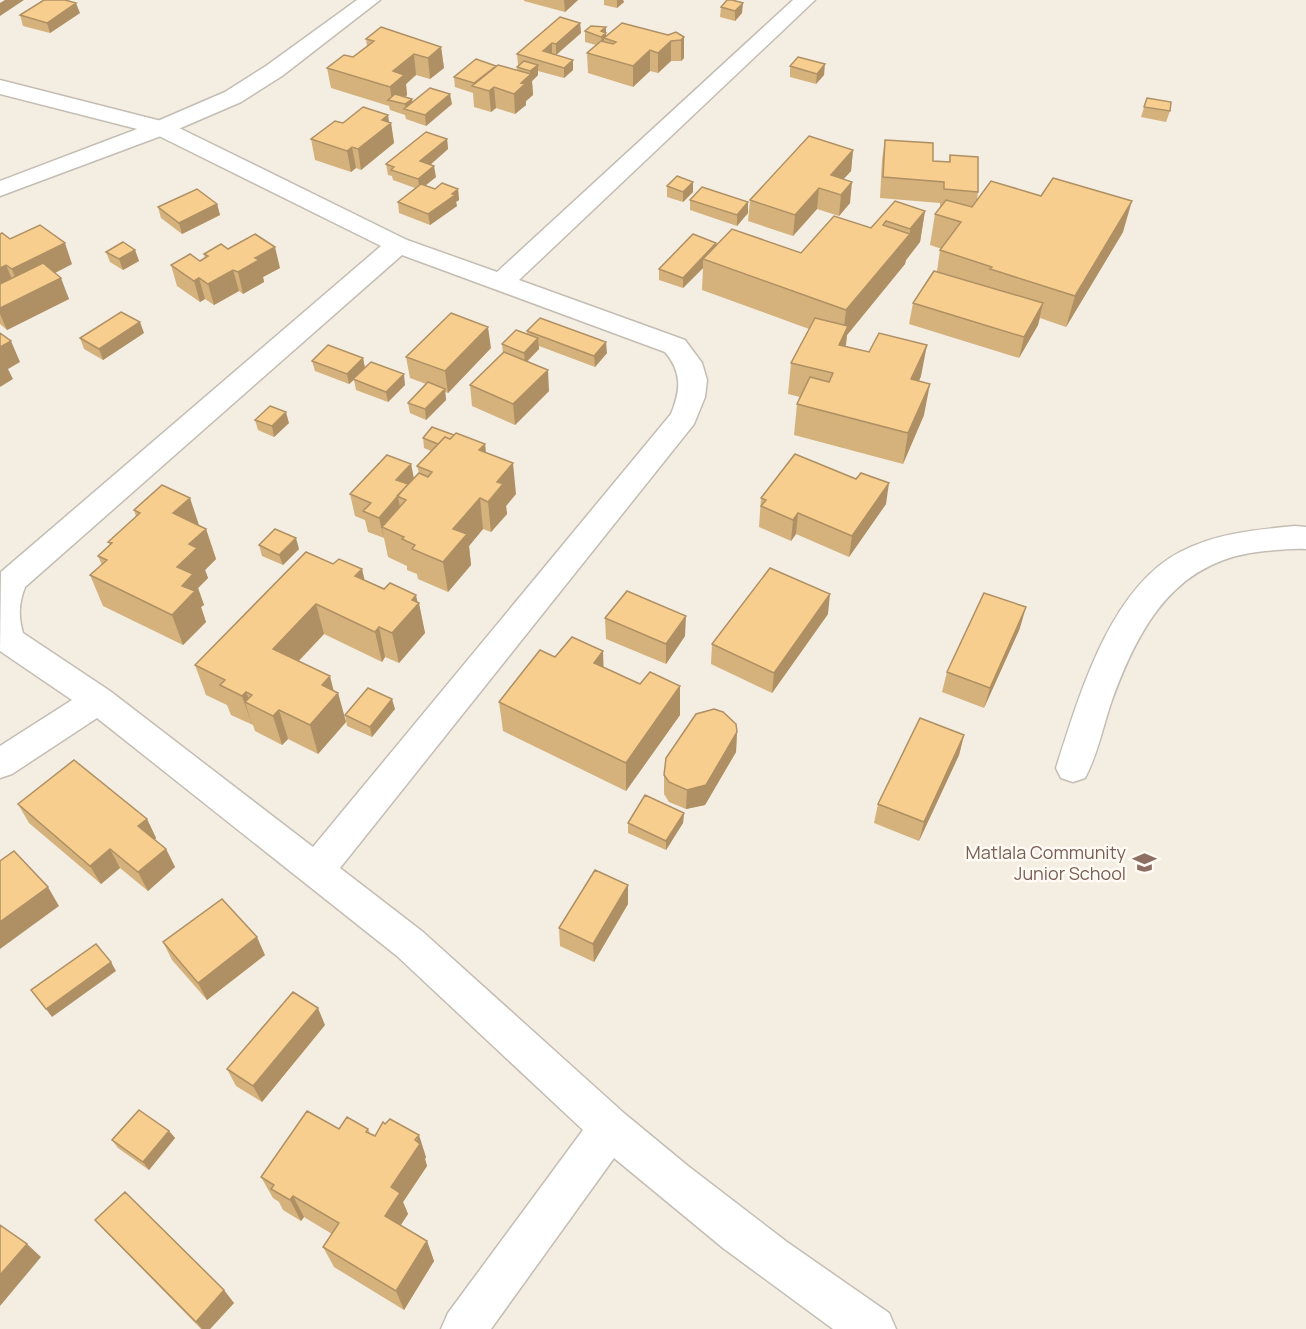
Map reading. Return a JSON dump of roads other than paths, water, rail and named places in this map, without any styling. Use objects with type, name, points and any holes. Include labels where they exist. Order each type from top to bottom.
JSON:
[{"type":"street","points":[[0,189],[160,128],[233,97],[274,71],[370,0]]},
{"type":"street","points":[[502,282],[806,0]]},
{"type":"street","points":[[0,87],[160,128],[398,245],[675,346],[688,360],[693,376],[692,398],[684,417],[317,870]]},
{"type":"street","points":[[398,245],[12,580],[0,613],[2,627],[9,640],[98,700],[410,944],[610,1128],[711,1212],[824,1298],[873,1329]]},
{"type":"street","points":[[1073,768],[1100,684],[1140,605],[1175,568],[1222,547],[1295,537],[1306,538]]},
{"type":"street","points":[[0,764],[98,700]]},
{"type":"street","points":[[464,1329],[610,1128]]},
{"type":"place","name":"Matlala Community Junior School","points":[[1144,862]]}]
